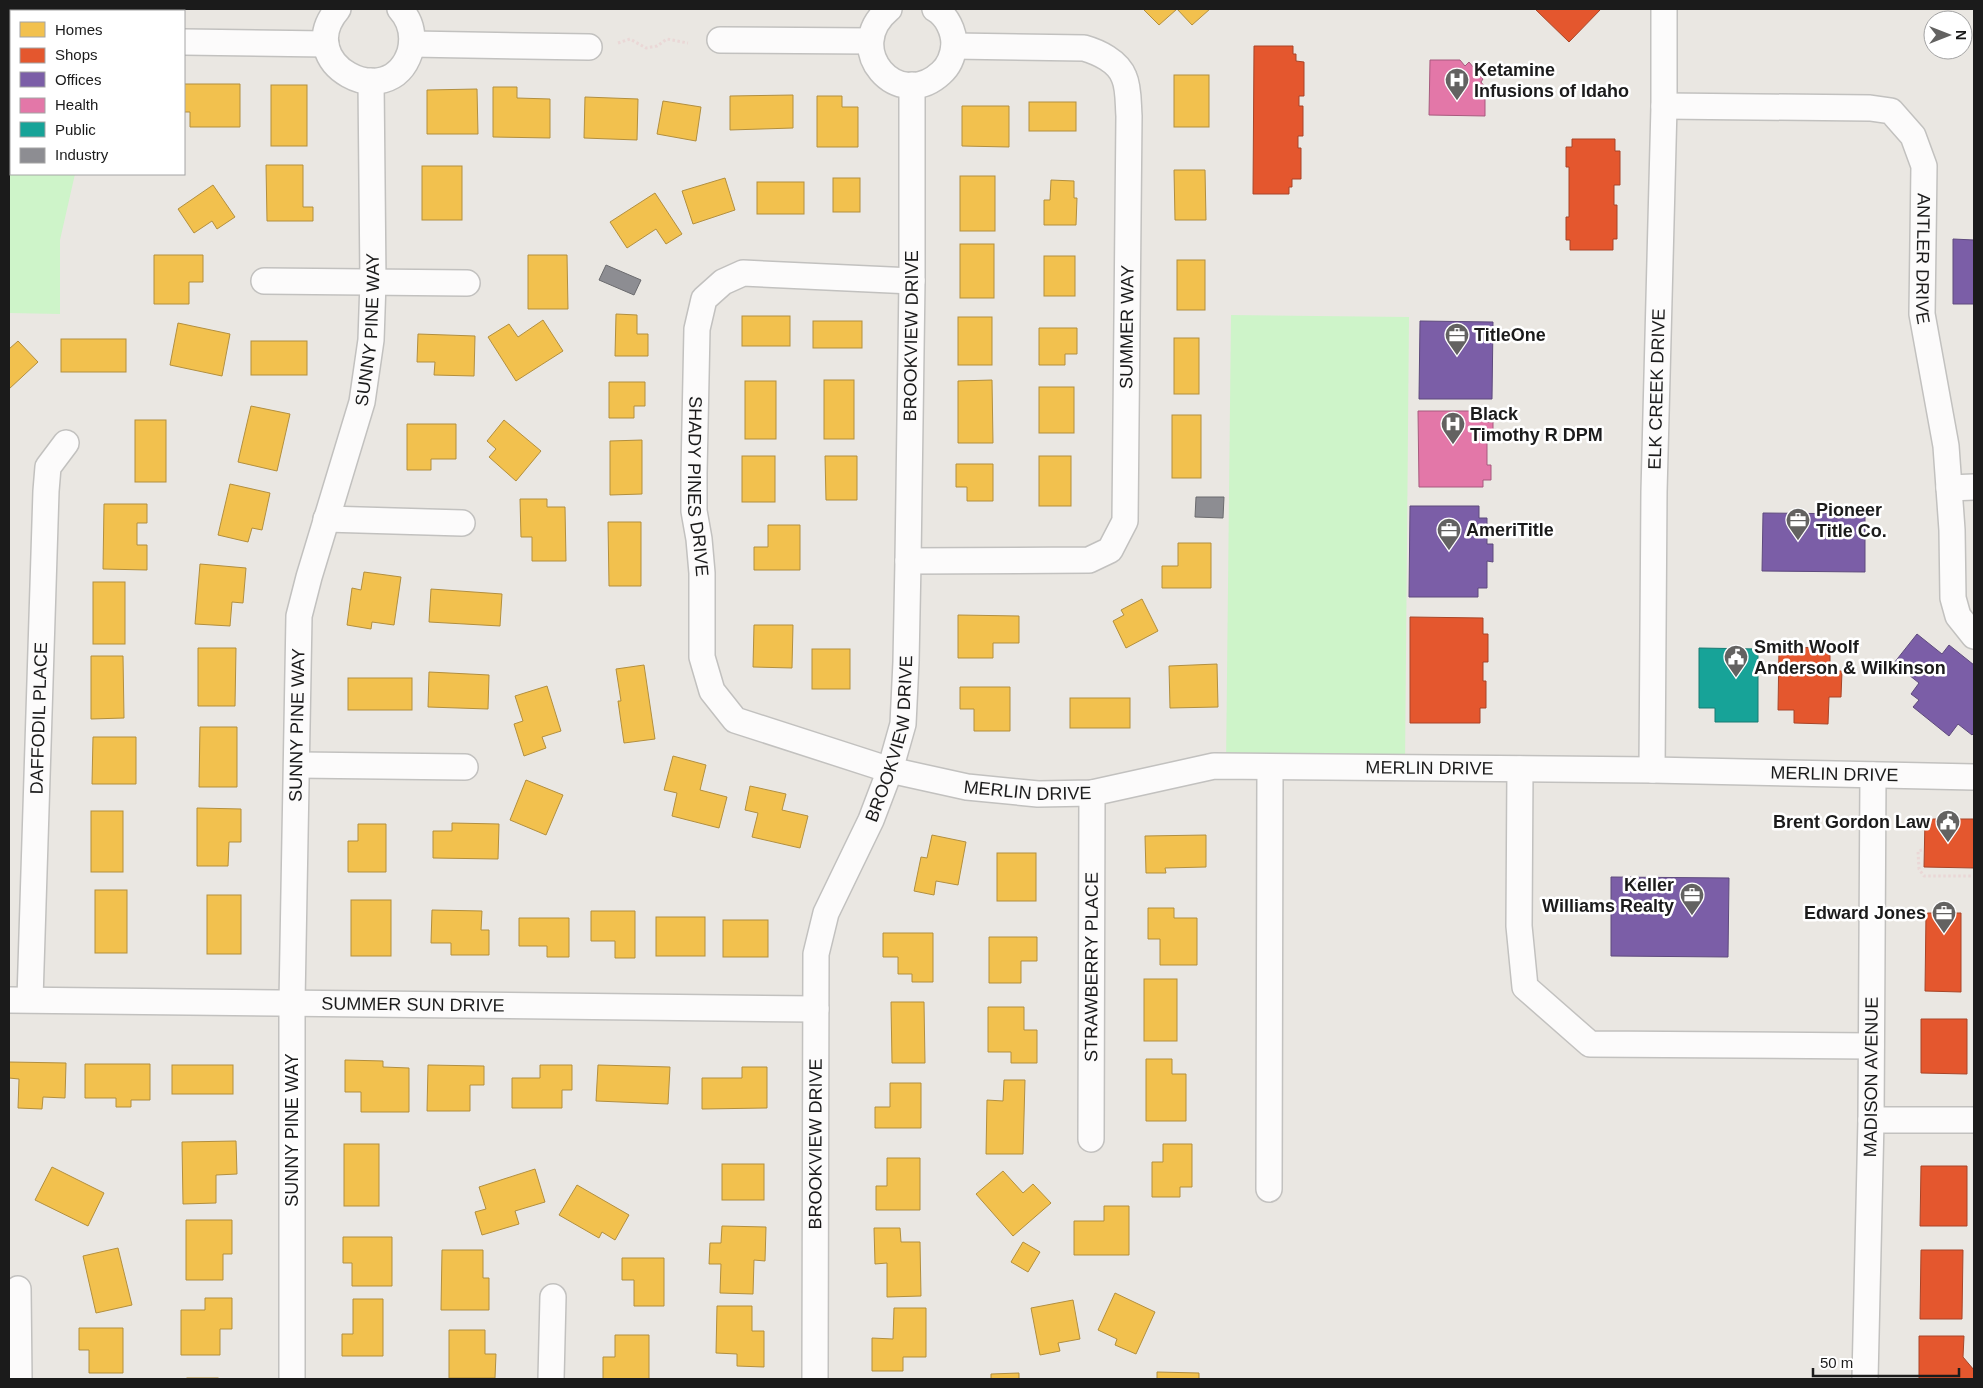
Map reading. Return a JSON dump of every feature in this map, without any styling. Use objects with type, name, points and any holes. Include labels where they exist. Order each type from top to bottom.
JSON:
[{"type":"street","points":[[338,9],[332,16],[327,29],[326,44],[330,56],[337,67],[347,75],[359,80],[371,81],[386,78],[399,70],[408,58],[412,44],[411,29],[406,15],[400,9]]},
{"type":"street","points":[[889,9],[880,16],[873,28],[870,41],[871,54],[877,67],[892,80],[912,85],[924,84],[936,78],[948,64],[954,46],[952,33],[947,21],[935,9]]},
{"type":"street","name":"ELK CREEK DRIVE","points":[[1652,770],[1654,492],[1664,106],[1664,9]]},
{"type":"street","points":[[720,40],[870,41]]},
{"type":"street","points":[[185,42],[326,44]]},
{"type":"street","points":[[412,44],[589,46]]},
{"type":"street","name":"SUMMER WAY","points":[[908,560],[1089,560],[1110,550],[1125,521],[1129,116],[1124,76],[1113,63],[1098,52],[1084,48],[954,46]]},
{"type":"street","name":"SUNNY PINE WAY","points":[[292,1379],[292,1002],[300,616],[308,577],[362,402],[371,340],[373,282],[371,81]]},
{"type":"street","name":"BROOKVIEW DRIVE","points":[[815,1379],[816,954],[826,913],[871,820],[890,770],[903,724],[906,662],[912,281],[912,85]]},
{"type":"street","name":"ANTLER DRIVE","points":[[1664,106],[1870,108],[1891,110],[1913,136],[1924,166],[1922,314],[1946,446],[1954,598],[1958,616],[1974,636]]},
{"type":"street","name":"SHADY PINES DRIVE","points":[[890,770],[735,720],[712,691],[702,656],[702,573],[694,512],[697,328],[704,299],[723,282],[742,273],[912,281]]},
{"type":"street","points":[[264,281],[467,283]]},
{"type":"street","name":"DAFFODIL PLACE","points":[[20,999],[46,491],[48,467],[66,443]]},
{"type":"street","points":[[1949,488],[1974,487]]},
{"type":"street","points":[[326,519],[462,523]]},
{"type":"street","points":[[298,765],[465,767]]},
{"type":"street","name":"MERLIN DRIVE","points":[[890,770],[967,787],[1038,794],[1092,793],[1214,766],[1652,770],[1974,777]]},
{"type":"street","points":[[1269,1189],[1270,767]]},
{"type":"street","points":[[1520,769],[1519,926],[1525,987],[1590,1044],[1871,1046]]},
{"type":"street","name":"MADISON AVENUE","points":[[1865,1379],[1874,775]]},
{"type":"street","name":"STRAWBERRY PLACE","points":[[1091,1138],[1092,793]]},
{"type":"street","name":"SUMMER SUN DRIVE","points":[[20,999],[816,1009]]},
{"type":"street","points":[[1870,1120],[1974,1120]]},
{"type":"street","points":[[18,1290],[19,1379]]},
{"type":"street","points":[[551,1379],[553,1297]]},
{"type":"path","points":[[618,43],[630,40],[646,48],[657,46],[667,40],[688,43]]},
{"type":"path","points":[[1922,850],[1918,851],[1919,869],[1924,876],[1974,876]]},
{"type":"green space","points":[[9,9],[106,9],[10,10],[10,175],[75,175],[60,240],[60,314],[9,313]]},
{"type":"green space","points":[[9,58],[10,58],[10,130]]},
{"type":"green space","points":[[1231,315],[1409,317],[1405,768],[1226,767]]},
{"type":"building: Homes","points":[[1143,9],[1177,9],[1159,25]]},
{"type":"building: Homes","points":[[1177,9],[1210,9],[1192,25]]},
{"type":"building: Homes","points":[[1174,75],[1209,75],[1209,127],[1174,127]]},
{"type":"building: Homes","points":[[185,84],[240,84],[240,127],[190,127],[190,112],[185,112]]},
{"type":"building: Homes","points":[[271,85],[307,85],[307,146],[271,146]]},
{"type":"building: Homes","points":[[493,87],[517,87],[517,98],[550,99],[550,138],[493,137]]},
{"type":"building: Homes","points":[[477,89],[478,134],[427,134],[427,90]]},
{"type":"building: Homes","points":[[793,95],[793,128],[730,130],[730,96]]},
{"type":"building: Homes","points":[[817,96],[842,96],[842,107],[858,107],[858,147],[817,147]]},
{"type":"building: Homes","points":[[585,97],[638,99],[637,140],[584,138]]},
{"type":"building: Homes","points":[[663,101],[701,107],[696,141],[657,134]]},
{"type":"building: Homes","points":[[1029,102],[1076,102],[1076,131],[1029,131]]},
{"type":"building: Homes","points":[[962,106],[1009,106],[1009,147],[962,146]]},
{"type":"building: Homes","points":[[266,165],[303,165],[303,207],[313,207],[313,221],[267,221]]},
{"type":"building: Homes","points":[[422,166],[462,166],[462,220],[422,220]]},
{"type":"building: Homes","points":[[1174,170],[1205,170],[1206,220],[1175,220]]},
{"type":"building: Homes","points":[[960,176],[995,176],[995,231],[960,231]]},
{"type":"building: Homes","points":[[725,178],[735,210],[693,224],[682,191]]},
{"type":"building: Homes","points":[[833,178],[860,178],[860,212],[833,212]]},
{"type":"building: Homes","points":[[1051,180],[1074,181],[1074,198],[1077,198],[1076,225],[1044,225],[1044,200],[1050,200]]},
{"type":"building: Homes","points":[[757,182],[804,182],[804,214],[757,214]]},
{"type":"building: Homes","points":[[213,185],[235,217],[217,229],[212,221],[194,233],[178,209]]},
{"type":"building: Homes","points":[[655,193],[682,234],[666,244],[656,229],[627,248],[610,222]]},
{"type":"building: Homes","points":[[960,244],[994,244],[994,298],[960,298]]},
{"type":"building: Homes","points":[[154,255],[203,255],[203,282],[189,282],[189,304],[154,304]]},
{"type":"building: Homes","points":[[528,255],[567,255],[568,309],[528,309]]},
{"type":"building: Homes","points":[[1044,256],[1075,256],[1075,296],[1044,296]]},
{"type":"building: Homes","points":[[1177,260],[1205,260],[1205,310],[1177,310]]},
{"type":"building: Homes","points":[[616,314],[637,315],[637,334],[648,334],[648,356],[615,356]]},
{"type":"building: Homes","points":[[742,316],[790,316],[790,346],[742,346]]},
{"type":"building: Homes","points":[[958,317],[992,317],[992,365],[958,365]]},
{"type":"building: Homes","points":[[543,320],[563,351],[516,381],[488,337],[509,324],[518,337]]},
{"type":"building: Homes","points":[[813,321],[862,321],[862,348],[813,348]]},
{"type":"building: Homes","points":[[178,323],[230,334],[222,376],[170,365]]},
{"type":"building: Homes","points":[[1039,328],[1077,328],[1077,354],[1065,354],[1065,365],[1039,365]]},
{"type":"building: Homes","points":[[418,334],[475,336],[474,376],[434,375],[435,362],[417,362]]},
{"type":"building: Homes","points":[[1174,338],[1199,338],[1199,394],[1174,394]]},
{"type":"building: Homes","points":[[61,339],[126,339],[126,372],[61,372]]},
{"type":"building: Homes","points":[[18,341],[38,362],[9,389],[9,349]]},
{"type":"building: Homes","points":[[251,341],[307,341],[307,375],[251,375]]},
{"type":"building: Homes","points":[[824,380],[854,380],[854,439],[824,439]]},
{"type":"building: Homes","points":[[992,380],[993,443],[958,443],[958,381]]},
{"type":"building: Homes","points":[[745,381],[776,381],[776,439],[745,439]]},
{"type":"building: Homes","points":[[609,382],[645,382],[645,406],[634,406],[634,418],[609,418]]},
{"type":"building: Homes","points":[[1039,387],[1074,387],[1074,433],[1039,433]]},
{"type":"building: Homes","points":[[251,406],[290,414],[277,471],[238,462]]},
{"type":"building: Homes","points":[[1172,415],[1201,415],[1201,478],[1172,478]]},
{"type":"building: Homes","points":[[135,420],[166,420],[166,482],[135,482]]},
{"type":"building: Homes","points":[[504,420],[541,451],[516,481],[489,457],[496,449],[487,441]]},
{"type":"building: Homes","points":[[407,424],[456,424],[456,459],[431,459],[431,470],[407,470]]},
{"type":"building: Homes","points":[[642,440],[642,494],[610,495],[610,441]]},
{"type":"building: Homes","points":[[742,456],[775,456],[775,502],[742,502]]},
{"type":"building: Homes","points":[[825,456],[857,456],[857,500],[826,500]]},
{"type":"building: Homes","points":[[1039,456],[1071,456],[1071,506],[1039,506]]},
{"type":"building: Homes","points":[[956,464],[993,464],[993,501],[967,501],[967,487],[956,487]]},
{"type":"building: Homes","points":[[230,484],[270,493],[262,530],[252,528],[248,542],[218,535]]},
{"type":"building: Homes","points":[[520,499],[547,499],[547,507],[565,507],[566,561],[532,561],[532,537],[521,537]]},
{"type":"building: Homes","points":[[104,504],[147,504],[147,523],[137,523],[137,545],[147,545],[147,570],[103,569]]},
{"type":"building: Homes","points":[[608,522],[641,522],[641,586],[609,586]]},
{"type":"building: Homes","points":[[768,525],[800,525],[800,570],[754,570],[754,547],[768,547]]},
{"type":"building: Homes","points":[[1178,543],[1211,543],[1211,588],[1162,588],[1162,566],[1178,566]]},
{"type":"building: Homes","points":[[200,564],[246,568],[243,603],[232,602],[230,626],[195,624]]},
{"type":"building: Homes","points":[[364,572],[401,577],[394,625],[372,622],[371,629],[347,625],[352,588],[361,590]]},
{"type":"building: Homes","points":[[93,582],[125,582],[125,644],[93,644]]},
{"type":"building: Homes","points":[[431,589],[502,594],[500,626],[429,622]]},
{"type":"building: Homes","points":[[1142,599],[1158,631],[1126,648],[1113,621],[1124,615],[1121,610]]},
{"type":"building: Homes","points":[[958,615],[1019,616],[1019,643],[993,643],[993,658],[958,658]]},
{"type":"building: Homes","points":[[754,625],[793,625],[792,668],[753,667]]},
{"type":"building: Homes","points":[[198,648],[236,648],[235,706],[198,706]]},
{"type":"building: Homes","points":[[812,649],[850,649],[850,689],[812,689]]},
{"type":"building: Homes","points":[[91,656],[123,656],[124,718],[91,719]]},
{"type":"building: Homes","points":[[1217,664],[1218,707],[1170,708],[1169,666]]},
{"type":"building: Homes","points":[[644,665],[655,739],[624,743],[618,701],[621,701],[616,669]]},
{"type":"building: Homes","points":[[429,672],[489,675],[488,709],[428,707]]},
{"type":"building: Homes","points":[[348,678],[412,678],[412,710],[348,710]]},
{"type":"building: Homes","points":[[547,686],[561,731],[542,737],[546,748],[524,756],[514,724],[523,721],[515,696]]},
{"type":"building: Homes","points":[[960,687],[1010,687],[1010,731],[974,731],[974,709],[960,709]]},
{"type":"building: Homes","points":[[1070,698],[1130,698],[1130,728],[1070,728]]},
{"type":"building: Homes","points":[[200,727],[237,727],[237,787],[199,787]]},
{"type":"building: Homes","points":[[93,737],[136,737],[136,784],[92,784]]},
{"type":"building: Homes","points":[[673,756],[706,765],[700,790],[727,797],[719,828],[672,816],[677,793],[664,790]]},
{"type":"building: Homes","points":[[526,780],[563,795],[546,835],[510,820]]},
{"type":"building: Homes","points":[[750,786],[786,794],[782,810],[808,816],[800,848],[752,837],[758,813],[745,810]]},
{"type":"building: Homes","points":[[197,808],[241,809],[241,842],[229,842],[228,866],[197,866]]},
{"type":"building: Homes","points":[[91,811],[123,811],[123,872],[91,872]]},
{"type":"building: Homes","points":[[452,823],[499,824],[498,859],[433,858],[433,831],[452,831]]},
{"type":"building: Homes","points":[[358,824],[386,824],[386,872],[348,872],[348,841],[358,841]]},
{"type":"building: Homes","points":[[932,835],[966,842],[958,885],[936,881],[934,895],[914,891],[921,857],[927,858]]},
{"type":"building: Homes","points":[[1206,835],[1206,867],[1165,868],[1166,873],[1146,873],[1145,836]]},
{"type":"building: Homes","points":[[997,853],[1036,853],[1036,901],[997,901]]},
{"type":"building: Homes","points":[[95,890],[127,890],[127,953],[95,953]]},
{"type":"building: Homes","points":[[207,895],[241,895],[241,954],[207,954]]},
{"type":"building: Homes","points":[[351,900],[391,900],[391,956],[351,956]]},
{"type":"building: Homes","points":[[1148,908],[1174,908],[1174,918],[1197,918],[1197,965],[1160,965],[1160,939],[1148,939]]},
{"type":"building: Homes","points":[[432,910],[482,911],[481,930],[489,930],[489,955],[451,955],[451,943],[431,943]]},
{"type":"building: Homes","points":[[591,911],[635,911],[635,958],[615,958],[615,941],[591,941]]},
{"type":"building: Homes","points":[[656,917],[705,917],[705,956],[656,956]]},
{"type":"building: Homes","points":[[519,918],[569,918],[569,957],[547,957],[547,946],[519,946]]},
{"type":"building: Homes","points":[[723,920],[768,920],[768,957],[723,957]]},
{"type":"building: Homes","points":[[883,933],[933,933],[933,982],[912,982],[912,974],[898,974],[898,957],[883,957]]},
{"type":"building: Homes","points":[[989,937],[1037,937],[1037,961],[1021,961],[1021,983],[989,983]]},
{"type":"building: Homes","points":[[1144,979],[1177,979],[1177,1041],[1144,1041]]},
{"type":"building: Homes","points":[[891,1002],[924,1002],[925,1063],[892,1063]]},
{"type":"building: Homes","points":[[988,1007],[1024,1007],[1024,1030],[1037,1030],[1037,1063],[1011,1063],[1011,1052],[988,1052]]},
{"type":"building: Homes","points":[[1146,1059],[1172,1059],[1172,1074],[1186,1074],[1186,1121],[1146,1121]]},
{"type":"building: Homes","points":[[345,1060],[383,1061],[383,1067],[409,1068],[409,1112],[361,1112],[361,1092],[345,1092]]},
{"type":"building: Homes","points":[[9,1062],[66,1063],[65,1098],[43,1097],[42,1109],[18,1108],[19,1079],[9,1078]]},
{"type":"building: Homes","points":[[85,1064],[150,1064],[150,1100],[131,1100],[131,1107],[116,1107],[116,1098],[85,1098]]},
{"type":"building: Homes","points":[[172,1065],[233,1065],[233,1094],[172,1094]]},
{"type":"building: Homes","points":[[428,1065],[484,1066],[484,1085],[470,1085],[470,1111],[427,1111]]},
{"type":"building: Homes","points":[[540,1065],[572,1065],[572,1090],[562,1090],[562,1108],[512,1108],[512,1078],[540,1078]]},
{"type":"building: Homes","points":[[598,1065],[670,1067],[668,1104],[596,1101]]},
{"type":"building: Homes","points":[[742,1067],[767,1067],[767,1108],[702,1109],[702,1078],[742,1078]]},
{"type":"building: Homes","points":[[1004,1080],[1025,1080],[1023,1154],[986,1154],[987,1100],[1003,1101]]},
{"type":"building: Homes","points":[[890,1083],[921,1083],[921,1128],[875,1128],[875,1107],[890,1107]]},
{"type":"building: Homes","points":[[236,1141],[237,1174],[216,1175],[216,1203],[183,1204],[182,1142]]},
{"type":"building: Homes","points":[[344,1144],[379,1144],[379,1206],[344,1206]]},
{"type":"building: Homes","points":[[1163,1144],[1192,1144],[1192,1187],[1180,1187],[1180,1197],[1152,1197],[1152,1162],[1163,1162]]},
{"type":"building: Homes","points":[[887,1158],[920,1158],[920,1210],[876,1210],[876,1186],[887,1186]]},
{"type":"building: Homes","points":[[722,1164],[764,1164],[764,1200],[722,1200]]},
{"type":"building: Homes","points":[[52,1167],[104,1193],[88,1226],[35,1200]]},
{"type":"building: Homes","points":[[535,1169],[545,1202],[515,1211],[519,1224],[482,1235],[475,1212],[486,1209],[479,1187]]},
{"type":"building: Homes","points":[[1003,1171],[1023,1193],[1033,1184],[1051,1203],[1013,1236],[976,1194]]},
{"type":"building: Homes","points":[[577,1185],[629,1215],[615,1240],[602,1232],[599,1238],[559,1215]]},
{"type":"building: Homes","points":[[1104,1206],[1129,1206],[1129,1255],[1074,1255],[1074,1221],[1104,1221]]},
{"type":"building: Homes","points":[[186,1220],[232,1220],[232,1254],[223,1254],[223,1280],[186,1280]]},
{"type":"building: Homes","points":[[722,1226],[766,1227],[765,1261],[754,1260],[753,1294],[720,1293],[721,1264],[709,1264],[710,1243],[721,1243]]},
{"type":"building: Homes","points":[[874,1228],[900,1228],[901,1242],[920,1242],[921,1296],[887,1297],[887,1263],[875,1264]]},
{"type":"building: Homes","points":[[343,1237],[392,1237],[392,1286],[352,1286],[352,1263],[343,1263]]},
{"type":"building: Homes","points":[[1023,1242],[1040,1252],[1028,1272],[1011,1262]]},
{"type":"building: Homes","points":[[118,1248],[132,1305],[96,1313],[83,1256]]},
{"type":"building: Homes","points":[[442,1250],[483,1250],[483,1278],[489,1278],[489,1310],[441,1310]]},
{"type":"building: Homes","points":[[622,1258],[664,1258],[664,1306],[634,1306],[634,1280],[622,1280]]},
{"type":"building: Homes","points":[[1115,1293],[1155,1312],[1136,1354],[1115,1345],[1117,1339],[1098,1330]]},
{"type":"building: Homes","points":[[205,1298],[232,1298],[232,1329],[220,1329],[220,1355],[181,1355],[181,1310],[205,1310]]},
{"type":"building: Homes","points":[[353,1299],[383,1299],[383,1356],[342,1356],[342,1334],[353,1334]]},
{"type":"building: Homes","points":[[1073,1300],[1080,1339],[1058,1343],[1060,1351],[1040,1355],[1031,1308]]},
{"type":"building: Homes","points":[[717,1306],[752,1306],[752,1331],[764,1331],[764,1367],[737,1366],[737,1354],[716,1353]]},
{"type":"building: Homes","points":[[894,1308],[926,1308],[926,1357],[903,1357],[903,1371],[872,1371],[872,1338],[893,1339]]},
{"type":"building: Homes","points":[[79,1328],[123,1328],[123,1373],[89,1373],[89,1350],[79,1350]]},
{"type":"building: Homes","points":[[449,1330],[485,1330],[485,1354],[496,1354],[495,1378],[449,1378]]},
{"type":"building: Homes","points":[[615,1335],[649,1335],[649,1379],[603,1379],[603,1357],[615,1357]]},
{"type":"building: Homes","points":[[1157,1372],[1199,1373],[1199,1379],[1157,1379]]},
{"type":"building: Homes","points":[[1019,1373],[1019,1379],[991,1379],[991,1374]]},
{"type":"building: Homes","points":[[218,1378],[218,1379],[187,1379]]},
{"type":"building: Shops","points":[[1535,9],[1601,9],[1569,42]]},
{"type":"building: Shops","points":[[1254,46],[1293,46],[1293,54],[1296,54],[1296,61],[1304,62],[1304,96],[1299,96],[1299,106],[1303,106],[1303,136],[1298,136],[1298,148],[1301,148],[1301,179],[1292,179],[1292,187],[1289,187],[1289,194],[1253,194]]},
{"type":"building: Shops","points":[[1572,139],[1615,139],[1615,151],[1620,151],[1620,185],[1614,185],[1614,205],[1617,205],[1617,239],[1613,239],[1613,250],[1570,250],[1570,240],[1566,240],[1566,217],[1569,217],[1569,167],[1566,167],[1566,147],[1572,147]]},
{"type":"building: Shops","points":[[1410,617],[1483,618],[1483,634],[1488,634],[1488,662],[1483,662],[1483,681],[1486,681],[1486,708],[1480,708],[1480,723],[1410,723]]},
{"type":"building: Shops","points":[[1779,647],[1830,648],[1830,671],[1842,671],[1841,697],[1829,697],[1828,724],[1794,723],[1794,710],[1778,710]]},
{"type":"building: Shops","points":[[1925,819],[1974,819],[1974,868],[1924,867]]},
{"type":"building: Shops","points":[[1926,913],[1961,913],[1961,992],[1925,991]]},
{"type":"building: Shops","points":[[1921,1019],[1967,1019],[1967,1074],[1921,1073]]},
{"type":"building: Shops","points":[[1921,1166],[1967,1166],[1967,1226],[1920,1226]]},
{"type":"building: Shops","points":[[1921,1250],[1963,1250],[1962,1319],[1920,1319]]},
{"type":"building: Shops","points":[[1919,1336],[1964,1336],[1963,1357],[1974,1370],[1974,1379],[1919,1379]]},
{"type":"building: Offices","points":[[1953,239],[1974,240],[1974,304],[1953,304]]},
{"type":"building: Offices","points":[[1420,321],[1493,322],[1492,399],[1419,399]]},
{"type":"building: Offices","points":[[1410,506],[1479,506],[1479,518],[1487,518],[1487,544],[1493,544],[1493,562],[1487,561],[1487,588],[1478,588],[1478,597],[1409,597]]},
{"type":"building: Offices","points":[[1763,513],[1865,514],[1865,572],[1762,571]]},
{"type":"building: Offices","points":[[1917,634],[1942,654],[1949,645],[1974,665],[1974,733],[1972,735],[1958,724],[1949,736],[1913,707],[1919,700],[1911,694],[1919,683],[1894,663]]},
{"type":"building: Offices","points":[[1611,877],[1729,878],[1728,957],[1611,956]]},
{"type":"building: Health","name":"Ketamine Infusions of Idaho","points":[[1430,60],[1460,60],[1465,66],[1469,62],[1483,79],[1481,82],[1485,87],[1485,116],[1429,115]]},
{"type":"building: Health","points":[[1418,411],[1487,411],[1487,422],[1493,422],[1493,439],[1487,439],[1487,465],[1491,465],[1491,480],[1483,480],[1483,487],[1419,487]]},
{"type":"building: Public","points":[[1699,648],[1758,649],[1758,722],[1715,722],[1715,708],[1699,708]]},
{"type":"building: Industry","points":[[606,265],[641,280],[634,295],[599,280]]},
{"type":"building: Industry","points":[[1196,497],[1224,497],[1223,518],[1195,517]]},
{"type":"place","name":"Ketamine Infusions of Idaho","points":[[1457,101]]},
{"type":"place","name":"TitleOne","points":[[1457,356]]},
{"type":"place","name":"Black Timothy R DPM","points":[[1453,445]]},
{"type":"place","name":"Pioneer Title Co.","points":[[1798,541]]},
{"type":"place","name":"AmeriTitle","points":[[1449,551]]},
{"type":"place","name":"Smith Woolf Anderson & Wilkinson","points":[[1736,678]]},
{"type":"place","name":"Brent Gordon Law","points":[[1948,843]]},
{"type":"place","name":"Keller Williams Realty","points":[[1692,916]]},
{"type":"place","name":"Edward Jones","points":[[1944,934]]}]
